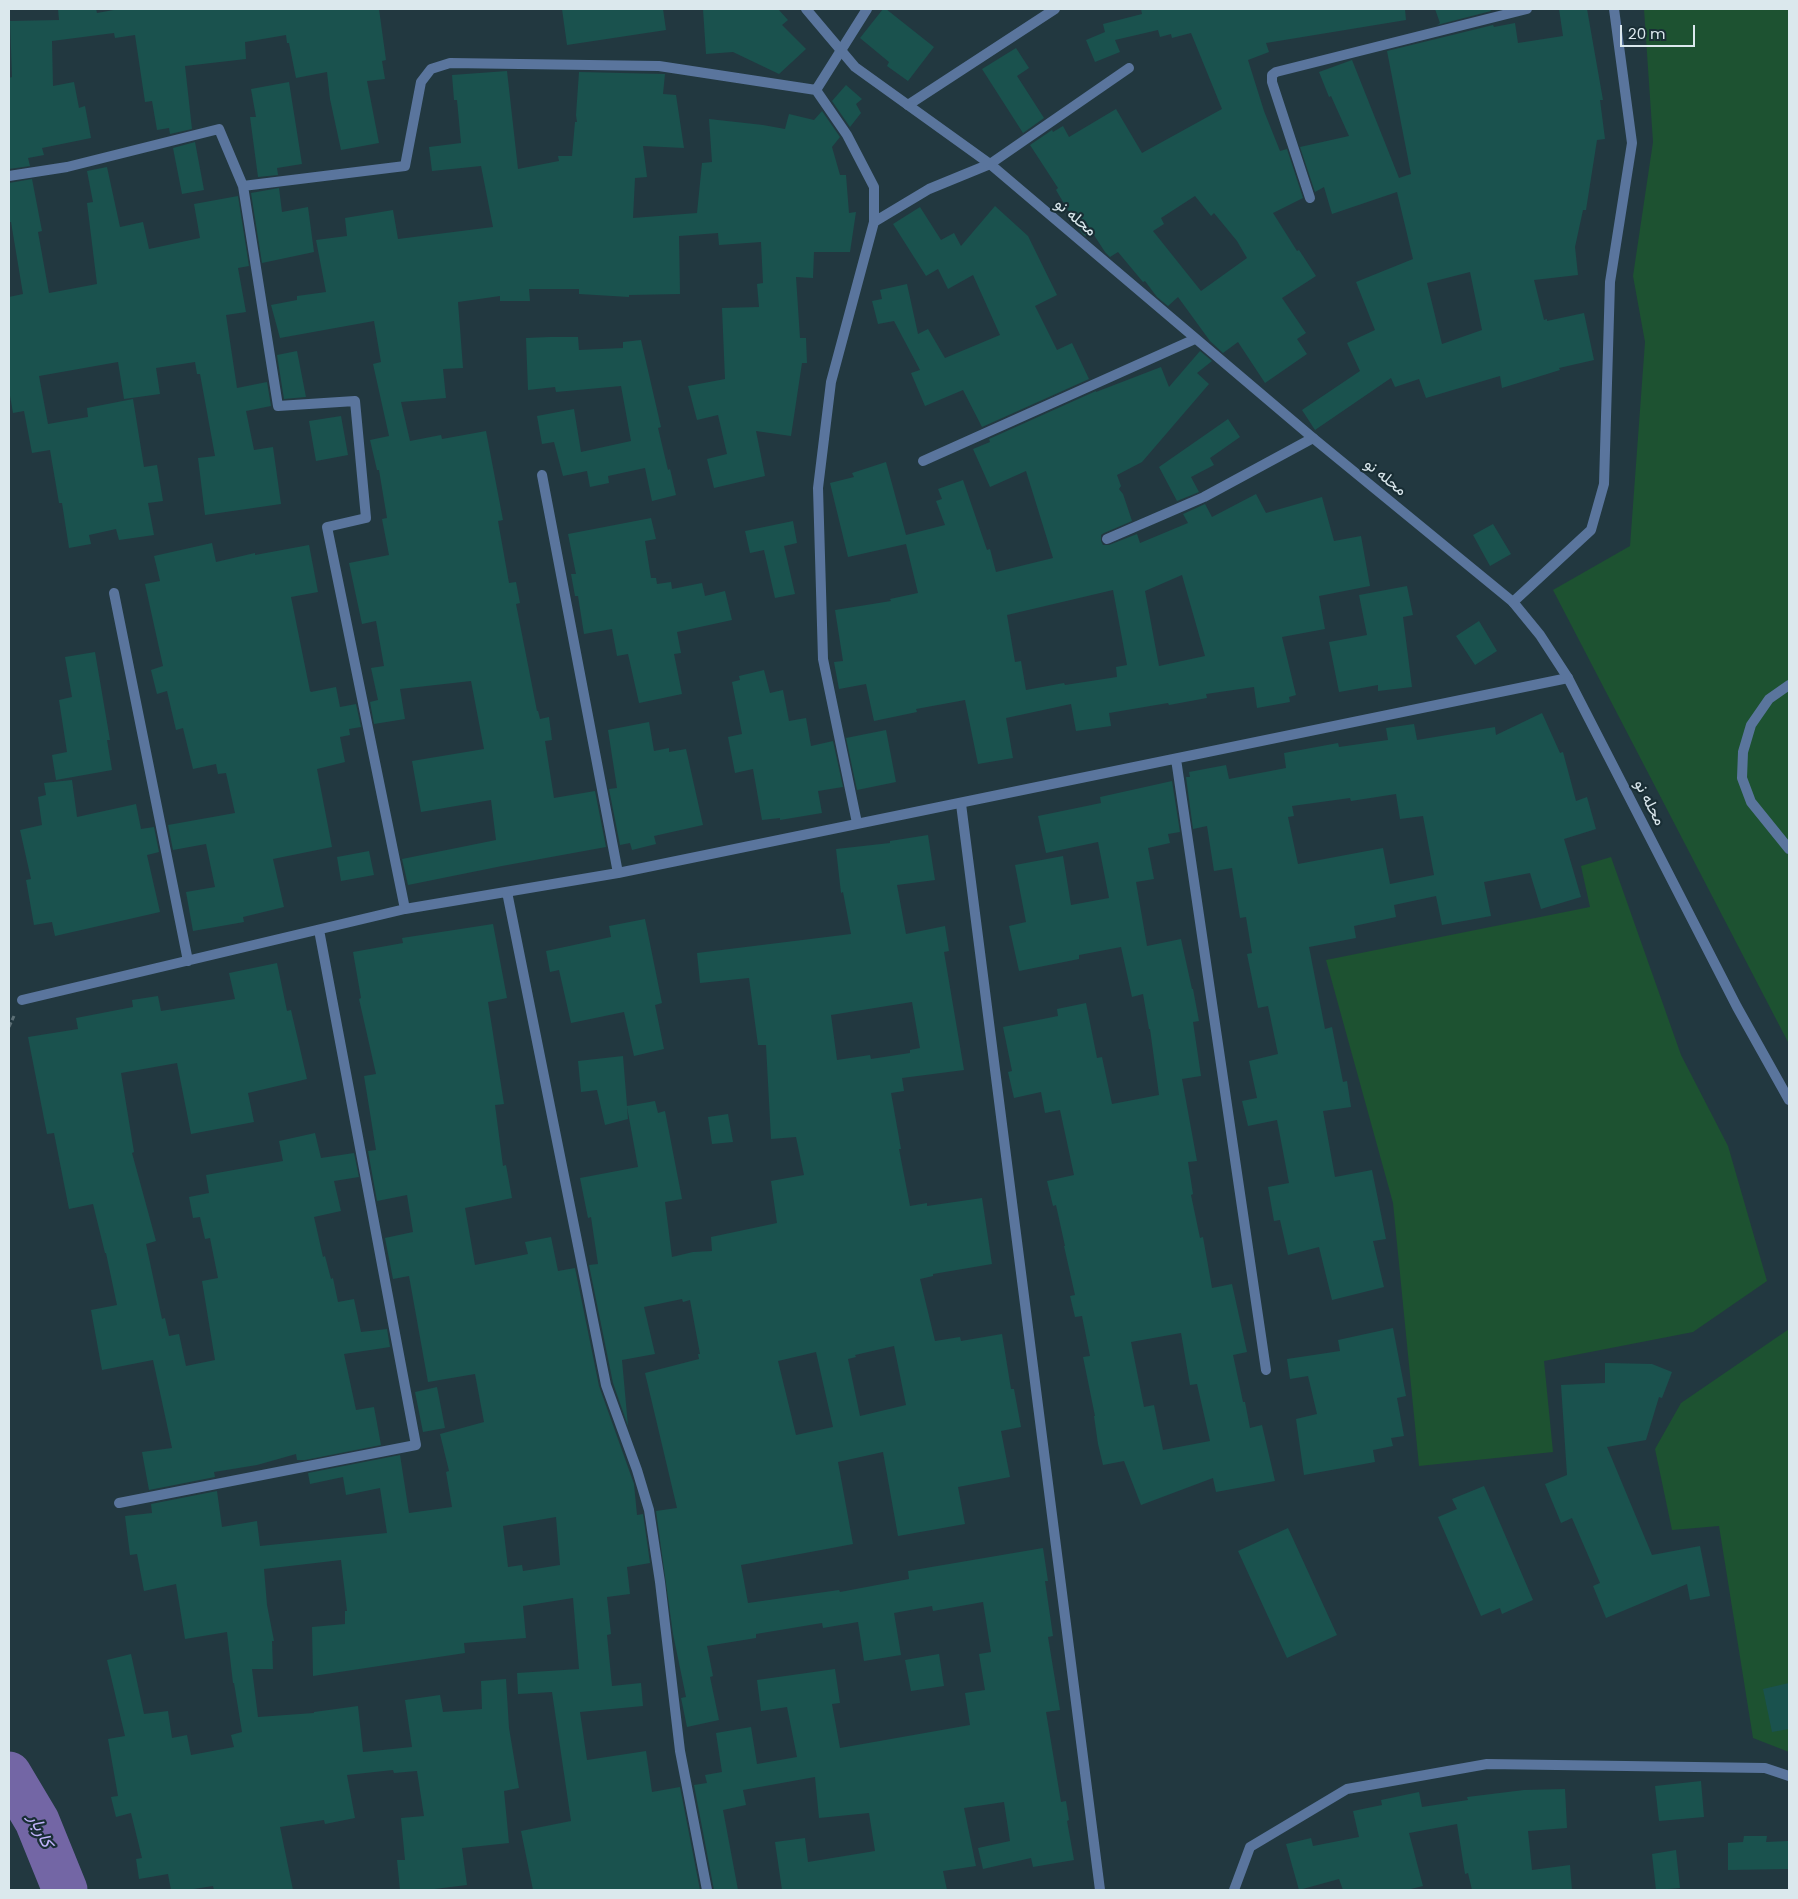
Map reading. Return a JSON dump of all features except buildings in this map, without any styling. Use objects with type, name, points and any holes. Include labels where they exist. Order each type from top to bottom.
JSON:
[{"type":"street","name":"محله نو","points":[[806,9],[855,67],[990,164],[1313,438],[1513,602],[1540,635],[1568,678],[1737,1007],[1789,1100]]},
{"type":"street","points":[[816,90],[867,9]]},
{"type":"street","points":[[908,105],[1054,9]]},
{"type":"street","points":[[1310,198],[1272,82],[1272,75],[1276,72],[1527,9]]},
{"type":"street","points":[[1513,602],[1591,530],[1604,484],[1610,282],[1632,143],[1614,9]]},
{"type":"street","points":[[243,186],[405,166],[421,82],[431,69],[450,63],[659,66],[816,90],[847,134],[874,187],[874,222],[831,382],[818,488],[823,659],[857,823]]},
{"type":"street","points":[[874,222],[929,189],[990,164],[1129,68]]},
{"type":"street","points":[[9,176],[67,168],[219,129],[243,186],[278,406],[355,401],[366,518],[327,527],[406,910]]},
{"type":"street","points":[[923,462],[1195,339]]},
{"type":"street","points":[[1107,539],[1204,497],[1313,438]]},
{"type":"street","points":[[542,476],[618,873]]},
{"type":"street","points":[[114,593],[188,961]]},
{"type":"street","points":[[22,1000],[406,910],[618,873],[857,823],[961,804],[1176,760],[1568,678]]},
{"type":"street","points":[[1789,685],[1769,699],[1751,725],[1744,752],[1742,778],[1751,802],[1789,849]]},
{"type":"street","points":[[1176,760],[1266,1370]]},
{"type":"street","points":[[961,804],[1100,1890]]},
{"type":"street","points":[[507,892],[606,1385],[637,1470],[649,1510],[660,1582],[680,1751],[707,1890]]},
{"type":"street","points":[[119,1502],[416,1445],[319,930]]},
{"type":"street","points":[[1234,1890],[1250,1847],[1347,1788],[1488,1764],[1765,1768],[1789,1776]]},
{"type":"green space","points":[[1644,9],[1789,9],[1789,1044],[1553,590],[1630,546],[1645,342],[1633,276],[1653,142]]},
{"type":"green space","points":[[1611,857],[1681,1055],[1728,1146],[1767,1281],[1693,1332],[1544,1361],[1553,1452],[1419,1466],[1393,1203],[1326,960],[1590,907],[1581,866]]},
{"type":"green space","points":[[1789,1329],[1789,1752],[1753,1738],[1719,1526],[1672,1530],[1655,1449],[1681,1403]]},
{"type":"waterway","name":"کاربار","points":[[9,1774],[37,1821],[65,1890]]}]
